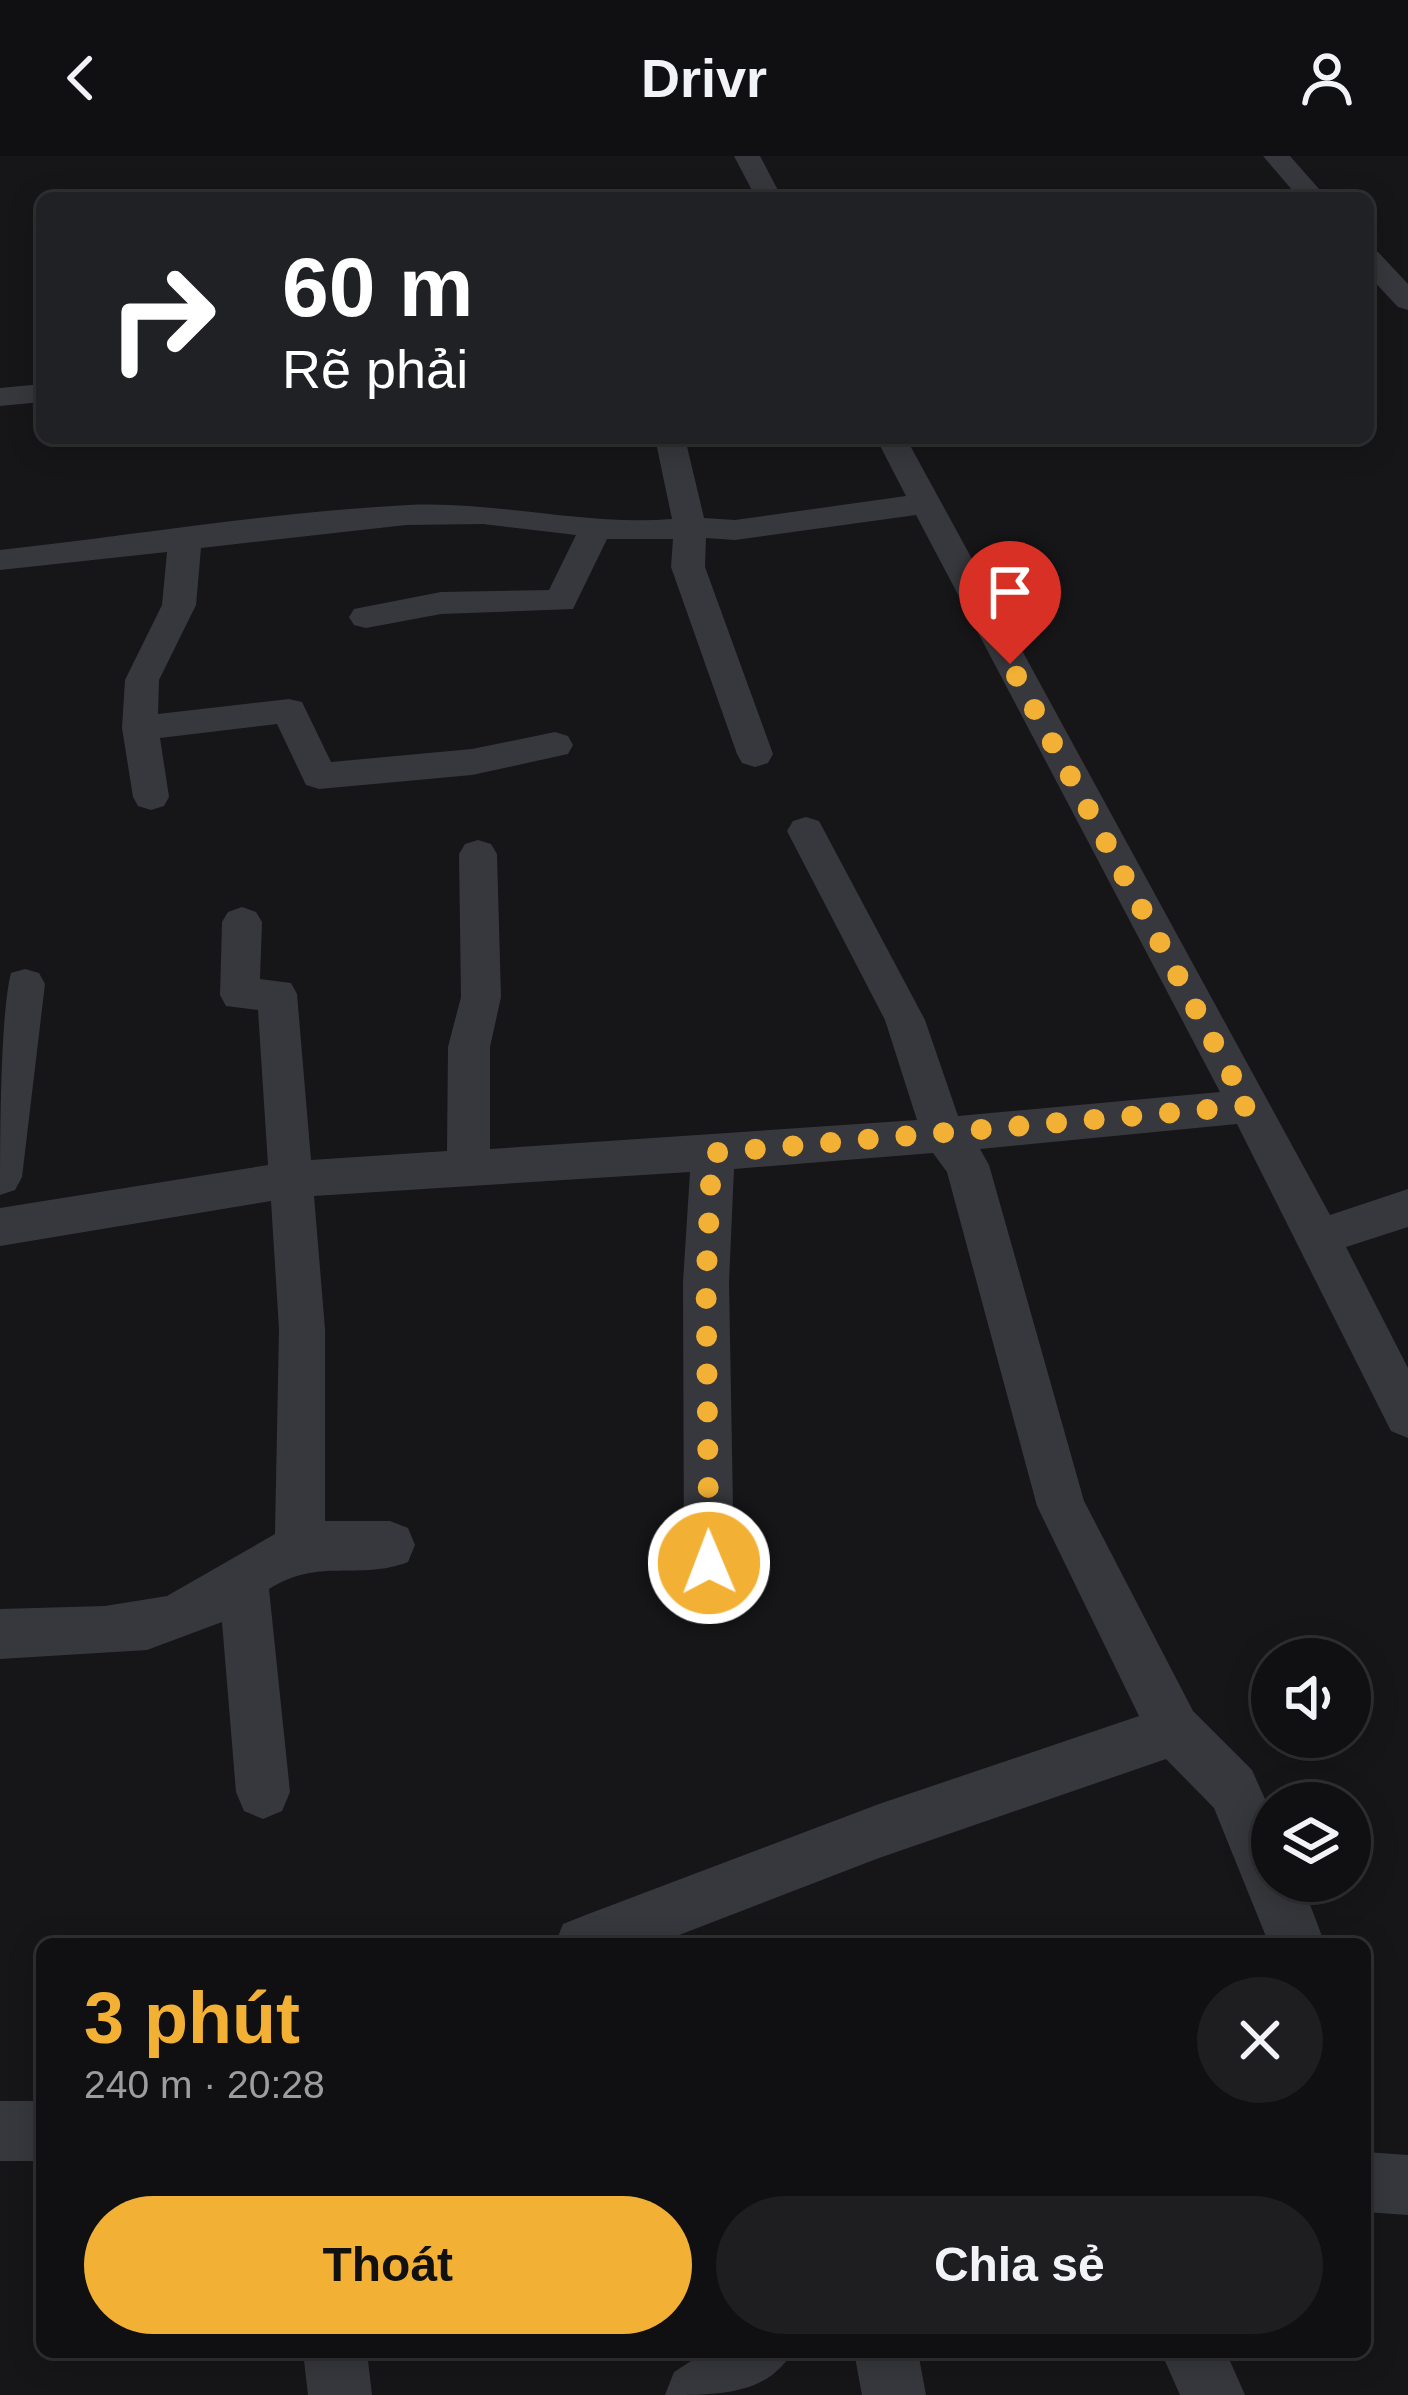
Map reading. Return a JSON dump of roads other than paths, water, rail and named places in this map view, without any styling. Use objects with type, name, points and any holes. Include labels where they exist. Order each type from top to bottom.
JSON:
[{"type":"street","points":[[747,156],[766,192]]},
{"type":"street","points":[[1276,156],[1309,192]]},
{"type":"street","points":[[1374,271],[1408,301]]},
{"type":"street","points":[[0,397],[36,394]]},
{"type":"street","points":[[671,444],[690,527],[688,567],[755,754]]},
{"type":"street","points":[[894,444],[1318,1237],[1408,1416]]},
{"type":"street","points":[[0,560],[444,513],[635,532],[690,527],[735,530],[923,504]]},
{"type":"street","points":[[366,617],[441,603],[561,601],[596,528]]},
{"type":"street","points":[[151,797],[140,728],[142,680],[179,605],[185,539]]},
{"type":"street","points":[[140,728],[289,711],[320,776],[472,762],[555,745]]},
{"type":"street","points":[[806,831],[905,1020],[943,1134],[967,1166],[1061,1506],[1174,1730],[1233,1790],[1251,1832]]},
{"type":"street","points":[[468,1168],[469,1048],[481,998],[478,854]]},
{"type":"street","points":[[242,922],[240,995],[277,994],[302,1329],[300,1548]]},
{"type":"street","points":[[0,1177],[25,984]]},
{"type":"street","points":[[0,1227],[294,1179],[712,1153],[1248,1106]]},
{"type":"street","points":[[709,1563],[706,1282],[712,1153]]},
{"type":"street","points":[[1318,1237],[1408,1208]]},
{"type":"street","points":[[0,1634],[109,1631],[169,1620],[208,1603],[243,1577],[300,1548],[390,1545]]},
{"type":"street","points":[[243,1577],[263,1792]]},
{"type":"street","points":[[600,1938],[879,1831],[1174,1730]]},
{"type":"street","points":[[1281,1902],[1295,1938]]},
{"type":"street","points":[[0,2132],[36,2131]]},
{"type":"street","points":[[336,2358],[340,2395]]},
{"type":"street","points":[[697,2395],[751,2358]]},
{"type":"street","points":[[887,2358],[894,2395]]},
{"type":"street","points":[[1196,2358],[1213,2395]]}]
